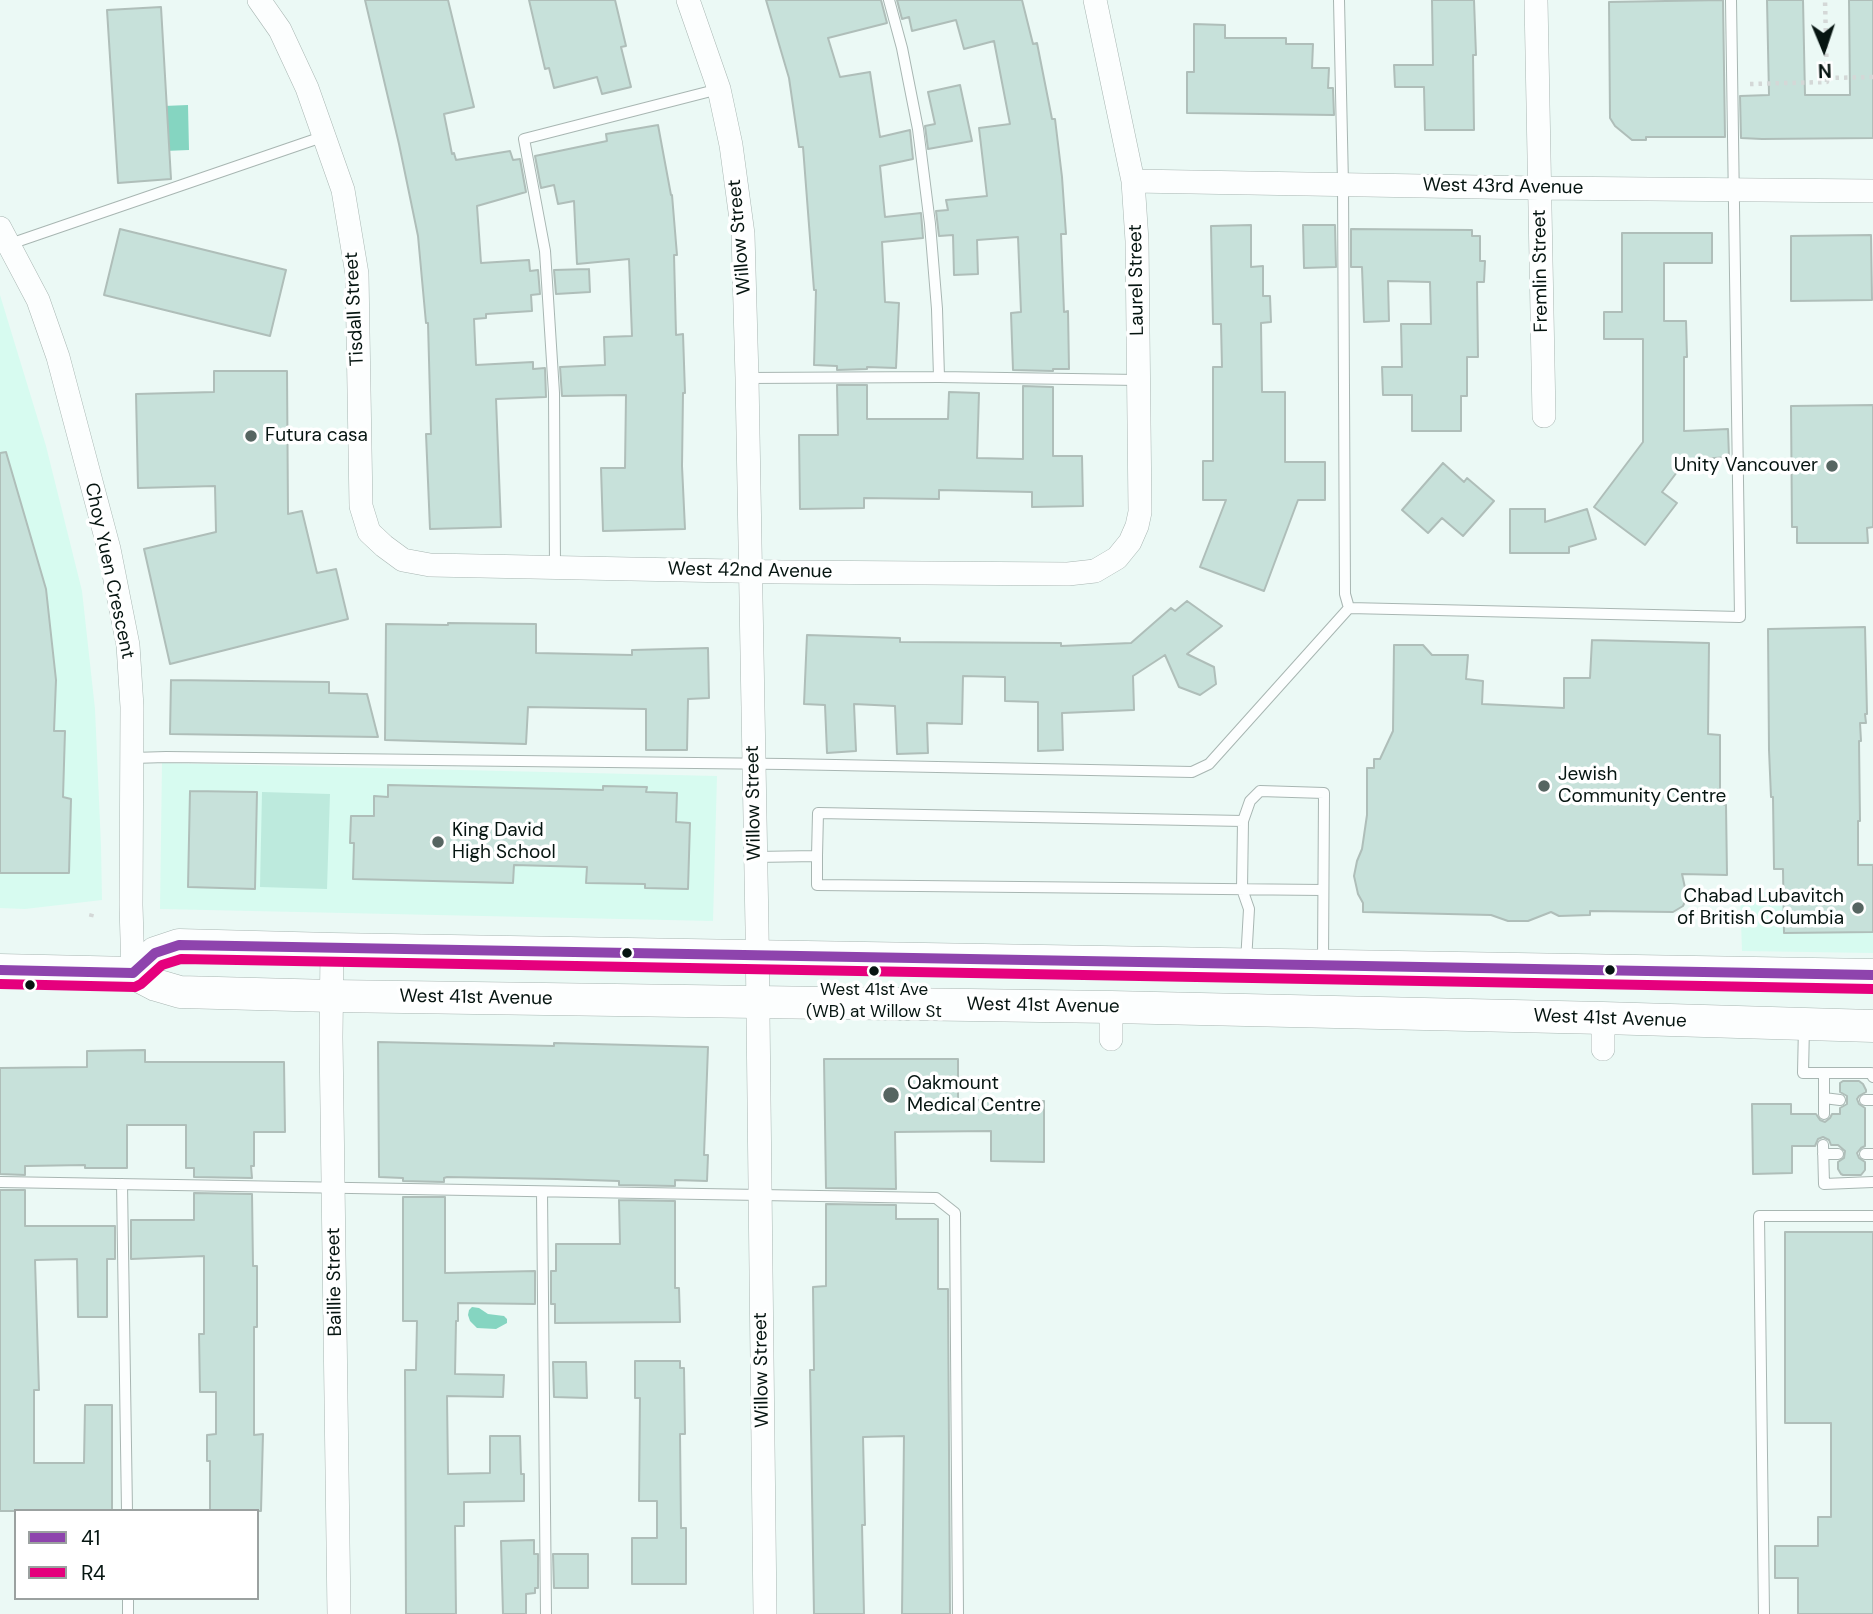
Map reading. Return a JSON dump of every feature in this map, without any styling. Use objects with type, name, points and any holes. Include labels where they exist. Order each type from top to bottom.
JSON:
[{"type":"main road","points":[[133,973],[155,953],[178,945],[1873,975]]},
{"type":"main road","points":[[1111,962],[1111,1007]]},
{"type":"main road","name":"West 41st Avenue","points":[[0,970],[133,973],[156,985],[180,992],[1111,1007],[1603,1033],[1805,1025],[1873,1026]]},
{"type":"main road","points":[[1603,1033],[1604,971]]},
{"type":"street","name":"Tisdall Street","points":[[259,0],[280,30],[307,88],[343,190],[357,274],[361,506],[369,532],[384,546]]},
{"type":"street","name":"Willow Street","points":[[688,0],[719,89],[731,145],[743,234],[758,1002],[765,1614]]},
{"type":"street","name":"Laurel Street","points":[[1094,0],[1133,181],[1137,241],[1140,512],[1130,541],[1117,558]]},
{"type":"street","name":"Fremlin Street","points":[[1536,0],[1544,416]]},
{"type":"street","name":"West 43rd Avenue","points":[[1133,181],[1873,191]]},
{"type":"street","name":"Choy Yuen Crescent","points":[[5,236],[38,300],[58,357],[109,549],[128,645],[133,758],[133,973]]},
{"type":"street","name":"West 42nd Avenue","points":[[384,546],[403,560],[430,565],[750,572],[1069,574],[1095,571],[1117,558]]},
{"type":"street","name":"Baillie Street","points":[[332,949],[339,1614]]},
{"type":"street","points":[[1111,1007],[1111,1039]]},
{"type":"lane","points":[[889,0],[902,48],[918,129],[932,248],[939,377]]},
{"type":"lane","points":[[1339,0],[1343,184],[1345,594],[1349,608]]},
{"type":"lane","points":[[133,758],[754,764],[1192,772],[1209,764],[1349,608],[1740,617],[1731,0]]},
{"type":"lane","points":[[555,568],[554,393],[545,251],[524,139],[719,89]]},
{"type":"lane","points":[[5,236],[325,136]]},
{"type":"lane","points":[[747,378],[1138,380]]},
{"type":"lane","points":[[1246,964],[1249,909],[1241,889],[1243,821],[1250,801],[1260,791],[1324,793],[1323,965]]},
{"type":"lane","points":[[1243,821],[818,813],[817,885],[1323,890]]},
{"type":"lane","points":[[755,857],[817,856]]},
{"type":"lane","points":[[1805,1025],[1803,1073],[1871,1073],[1873,1077]]},
{"type":"lane","points":[[1824,1114],[1825,1073]]},
{"type":"lane","points":[[1824,1098],[1840,1100]]},
{"type":"lane","points":[[1838,1154],[1823,1150],[1824,1184],[1873,1182]]},
{"type":"lane","points":[[0,1182],[936,1198],[955,1213],[958,1614]]},
{"type":"lane","points":[[122,1184],[127,1509]]},
{"type":"lane","points":[[542,1192],[546,1614]]},
{"type":"lane","points":[[1764,1614],[1759,1216],[1873,1216]]},
{"type":"path","points":[[1732,84],[1827,82],[1825,0]]},
{"type":"path","points":[[1827,78],[1873,78]]},
{"type":"shaded area","points":[[188,105],[189,150],[165,151],[164,106]]},
{"type":"shaded area","points":[[0,295],[46,446],[82,591],[95,709],[101,846],[102,900],[25,909],[0,908]]},
{"type":"shaded area","name":"King David High School","points":[[162,763],[717,776],[713,921],[160,909]]},
{"type":"shaded area","points":[[262,792],[330,794],[327,889],[260,887]]},
{"type":"shaded area","points":[[1873,863],[1873,953],[1742,951],[1740,892],[1817,892],[1817,864]]},
{"type":"shaded area","points":[[472,1307],[488,1314],[504,1316],[507,1323],[496,1329],[477,1328],[468,1315]]},
{"type":"building","points":[[365,0],[448,0],[474,107],[444,114],[452,154],[454,153],[456,160],[510,151],[513,160],[520,159],[526,192],[477,206],[481,263],[529,260],[530,271],[538,270],[540,294],[531,295],[532,311],[486,314],[486,318],[474,319],[476,365],[533,362],[533,369],[545,368],[546,397],[496,399],[501,527],[430,529],[426,434],[431,434],[428,323],[418,236]]},
{"type":"building","points":[[529,0],[615,0],[626,46],[621,47],[631,87],[602,94],[597,77],[554,88],[549,68],[545,69]]},
{"type":"building","points":[[766,0],[881,0],[887,23],[828,38],[840,77],[870,72],[880,137],[910,130],[913,159],[880,166],[885,217],[921,213],[923,238],[882,242],[885,302],[899,303],[896,368],[837,370],[837,366],[814,365],[816,290],[803,147],[799,147],[789,78]]},
{"type":"building","points":[[897,0],[1022,0],[1033,44],[1037,43],[1052,119],[1055,119],[1066,234],[1061,234],[1064,312],[1068,311],[1069,369],[1013,370],[1011,313],[1021,312],[1018,237],[977,240],[978,274],[954,275],[953,235],[939,236],[936,211],[948,210],[946,200],[987,196],[979,128],[1010,124],[994,41],[964,49],[956,20],[912,31],[909,17],[902,19]]},
{"type":"building","points":[[1432,0],[1474,0],[1474,130],[1425,130],[1424,87],[1395,87],[1394,65],[1433,65]]},
{"type":"building","points":[[1723,0],[1725,137],[1646,137],[1646,140],[1632,140],[1615,126],[1610,118],[1609,2]]},
{"type":"building","points":[[1767,0],[1803,0],[1805,95],[1850,95],[1849,0],[1873,0],[1873,138],[1741,138],[1740,96],[1769,95]]},
{"type":"building","points":[[161,7],[171,179],[118,183],[107,10]]},
{"type":"building","points":[[1194,24],[1225,25],[1225,38],[1286,38],[1286,44],[1313,44],[1312,68],[1329,68],[1328,88],[1333,88],[1334,115],[1187,113],[1187,72],[1194,72]]},
{"type":"building","points":[[960,85],[972,141],[928,149],[925,126],[935,124],[928,92]]},
{"type":"building","points":[[658,125],[672,195],[677,255],[674,255],[676,335],[683,334],[685,393],[682,466],[685,529],[603,531],[601,468],[625,468],[626,395],[562,396],[560,367],[605,365],[604,337],[632,336],[629,259],[577,264],[574,201],[558,204],[554,185],[541,188],[535,156],[607,141],[606,134]]},
{"type":"building","points":[[1251,225],[1251,267],[1263,266],[1263,296],[1270,296],[1271,322],[1261,323],[1262,392],[1285,392],[1285,462],[1325,462],[1325,500],[1298,500],[1264,591],[1200,567],[1226,500],[1203,500],[1203,461],[1213,461],[1213,367],[1222,367],[1221,324],[1213,324],[1211,226]]},
{"type":"building","points":[[1303,225],[1335,225],[1336,267],[1304,268]]},
{"type":"building","points":[[120,229],[286,270],[270,336],[104,295]]},
{"type":"building","points":[[1351,229],[1472,230],[1472,236],[1480,236],[1480,261],[1485,261],[1484,282],[1477,282],[1478,357],[1467,357],[1467,396],[1461,396],[1461,431],[1412,431],[1412,395],[1383,395],[1382,367],[1402,367],[1401,324],[1431,324],[1430,282],[1388,281],[1389,321],[1364,322],[1362,267],[1351,267]]},
{"type":"building","points":[[1622,233],[1712,233],[1712,263],[1664,263],[1664,321],[1686,321],[1684,431],[1728,429],[1729,457],[1686,460],[1662,492],[1677,503],[1645,545],[1594,507],[1643,442],[1643,339],[1604,339],[1604,312],[1622,312]]},
{"type":"building","points":[[1871,235],[1872,300],[1791,301],[1791,236]]},
{"type":"building","points":[[589,269],[590,292],[556,294],[554,270]]},
{"type":"building","points":[[214,371],[287,371],[288,514],[302,511],[317,573],[336,569],[348,619],[170,664],[144,549],[216,532],[215,486],[138,488],[136,394],[214,392]]},
{"type":"building","points":[[837,385],[867,385],[867,419],[948,419],[949,392],[979,393],[977,458],[1023,459],[1023,386],[1053,387],[1053,456],[1082,456],[1083,506],[1032,507],[1032,492],[939,490],[939,499],[864,498],[864,508],[800,509],[799,435],[838,435]]},
{"type":"building","name":"Unity Vancouver","points":[[1873,405],[1873,527],[1867,528],[1868,543],[1797,543],[1797,527],[1792,527],[1791,406]]},
{"type":"building","points":[[6,452],[46,589],[56,680],[54,731],[65,731],[63,797],[71,799],[69,873],[0,873],[0,453]]},
{"type":"building","points":[[1443,463],[1464,482],[1467,478],[1494,501],[1463,536],[1442,518],[1428,533],[1402,510]]},
{"type":"building","points":[[1510,509],[1545,509],[1545,522],[1587,509],[1596,539],[1569,547],[1569,553],[1510,553]]},
{"type":"building","points":[[1187,601],[1222,626],[1187,654],[1214,667],[1216,684],[1200,695],[1179,687],[1165,655],[1133,676],[1134,710],[1062,713],[1063,750],[1038,751],[1038,702],[1005,701],[1005,677],[963,676],[962,724],[927,723],[928,753],[897,754],[895,706],[854,704],[856,751],[827,753],[825,705],[804,704],[807,635],[900,638],[900,642],[1061,643],[1061,646],[1131,643],[1171,608],[1175,611]]},
{"type":"building","points":[[386,624],[536,624],[536,653],[632,655],[632,650],[708,648],[709,698],[688,699],[687,750],[646,750],[646,709],[528,707],[526,744],[385,740]]},
{"type":"building","points":[[1865,627],[1867,714],[1866,723],[1860,723],[1858,865],[1873,865],[1873,932],[1784,933],[1783,869],[1774,869],[1768,629]]},
{"type":"building","name":"Jewish Community Centre","points":[[1592,640],[1709,643],[1708,734],[1720,735],[1720,803],[1726,805],[1727,875],[1682,874],[1687,897],[1683,906],[1673,912],[1590,911],[1590,915],[1559,916],[1551,912],[1528,921],[1508,921],[1491,915],[1363,912],[1363,903],[1354,876],[1362,849],[1367,815],[1367,768],[1374,768],[1374,759],[1380,759],[1393,731],[1394,645],[1423,645],[1432,655],[1468,655],[1466,679],[1483,681],[1482,704],[1564,708],[1564,678],[1590,678]]},
{"type":"building","points":[[171,680],[329,682],[329,693],[367,694],[378,737],[170,734]]},
{"type":"building","points":[[388,785],[603,790],[603,786],[647,787],[646,792],[677,793],[676,822],[690,823],[688,889],[645,888],[645,884],[586,883],[587,867],[514,865],[513,883],[353,879],[354,843],[350,843],[351,816],[374,816],[374,796],[388,797]]},
{"type":"building","points":[[190,791],[257,792],[255,889],[188,887]]},
{"type":"building","points":[[378,1042],[708,1047],[704,1155],[708,1155],[707,1181],[675,1180],[675,1186],[619,1185],[619,1181],[557,1179],[447,1177],[444,1182],[403,1181],[403,1178],[379,1177]]},
{"type":"building","points":[[145,1050],[145,1062],[284,1062],[285,1132],[254,1132],[252,1178],[194,1177],[194,1168],[186,1168],[186,1125],[127,1125],[127,1168],[85,1168],[85,1165],[25,1166],[25,1175],[0,1174],[0,1068],[87,1067],[87,1051]]},
{"type":"building","name":"Oakmount Medical Centre","points":[[824,1059],[958,1059],[958,1100],[1044,1101],[1044,1162],[991,1161],[991,1131],[895,1132],[896,1189],[826,1188]]},
{"type":"building","points":[[1859,1081],[1866,1090],[1857,1099],[1865,1108],[1865,1146],[1857,1153],[1865,1162],[1865,1170],[1861,1175],[1841,1174],[1838,1162],[1844,1158],[1845,1151],[1838,1145],[1831,1145],[1829,1140],[1823,1137],[1818,1139],[1815,1146],[1792,1146],[1792,1173],[1753,1174],[1752,1104],[1791,1104],[1791,1114],[1816,1114],[1825,1122],[1832,1114],[1840,1114],[1840,1108],[1847,1104],[1847,1096],[1840,1092],[1840,1083]]},
{"type":"building","points":[[0,1190],[25,1190],[25,1226],[115,1226],[115,1259],[107,1259],[107,1317],[78,1317],[77,1259],[35,1260],[39,1390],[34,1390],[34,1463],[84,1463],[85,1405],[112,1405],[112,1509],[0,1511]]},
{"type":"building","points":[[194,1193],[252,1194],[253,1266],[257,1266],[254,1435],[263,1434],[261,1511],[210,1509],[207,1435],[216,1434],[216,1392],[200,1392],[199,1334],[204,1334],[204,1256],[131,1259],[131,1220],[194,1220]]},
{"type":"building","points":[[403,1197],[445,1197],[445,1273],[535,1271],[535,1304],[458,1303],[455,1374],[504,1375],[503,1397],[447,1396],[448,1474],[490,1473],[490,1436],[520,1436],[524,1501],[464,1502],[464,1526],[455,1526],[456,1614],[406,1614],[405,1370],[416,1370],[417,1321],[403,1321]]},
{"type":"building","points":[[619,1200],[675,1201],[675,1288],[679,1288],[680,1322],[555,1323],[555,1304],[551,1304],[551,1271],[556,1271],[556,1244],[620,1244]]},
{"type":"building","points":[[826,1204],[896,1205],[896,1219],[938,1219],[938,1289],[948,1289],[950,1614],[902,1614],[904,1436],[863,1437],[864,1614],[814,1614],[810,1370],[814,1370],[813,1287],[826,1286]]},
{"type":"building","points":[[1785,1232],[1873,1232],[1873,1614],[1798,1614],[1798,1578],[1775,1578],[1775,1546],[1818,1546],[1818,1517],[1831,1517],[1831,1423],[1785,1423]]},
{"type":"building","points":[[635,1361],[680,1361],[680,1368],[684,1368],[685,1434],[680,1434],[681,1528],[686,1528],[686,1584],[632,1584],[632,1538],[657,1538],[657,1501],[639,1501],[640,1398],[635,1398]]},
{"type":"building","points":[[553,1362],[586,1362],[587,1398],[554,1397]]},
{"type":"building","points":[[534,1540],[534,1554],[538,1554],[538,1588],[535,1588],[535,1593],[526,1594],[526,1614],[503,1614],[501,1541]]},
{"type":"building","points":[[553,1554],[588,1554],[588,1588],[554,1588]]},
{"type":"transit line","name":"41","points":[[0,970],[133,973],[155,953],[179,945],[1873,975]]},
{"type":"transit line","name":"R4","points":[[0,984],[135,987],[162,965],[181,959],[1873,989]]},
{"type":"place","name":"Futura casa","points":[[251,436]]},
{"type":"place","name":"Unity Vancouver","points":[[1832,466]]},
{"type":"place","name":"Jewish Community Centre","points":[[1544,786]]},
{"type":"place","name":"King David High School","points":[[438,842]]},
{"type":"place","name":"Chabad Lubavitch of British Columbia","points":[[1858,908]]},
{"type":"place","name":"West 41st Ave (WB) at Willow St","points":[[874,971]]},
{"type":"place","name":"Oakmount Medical Centre","points":[[891,1095]]}]
